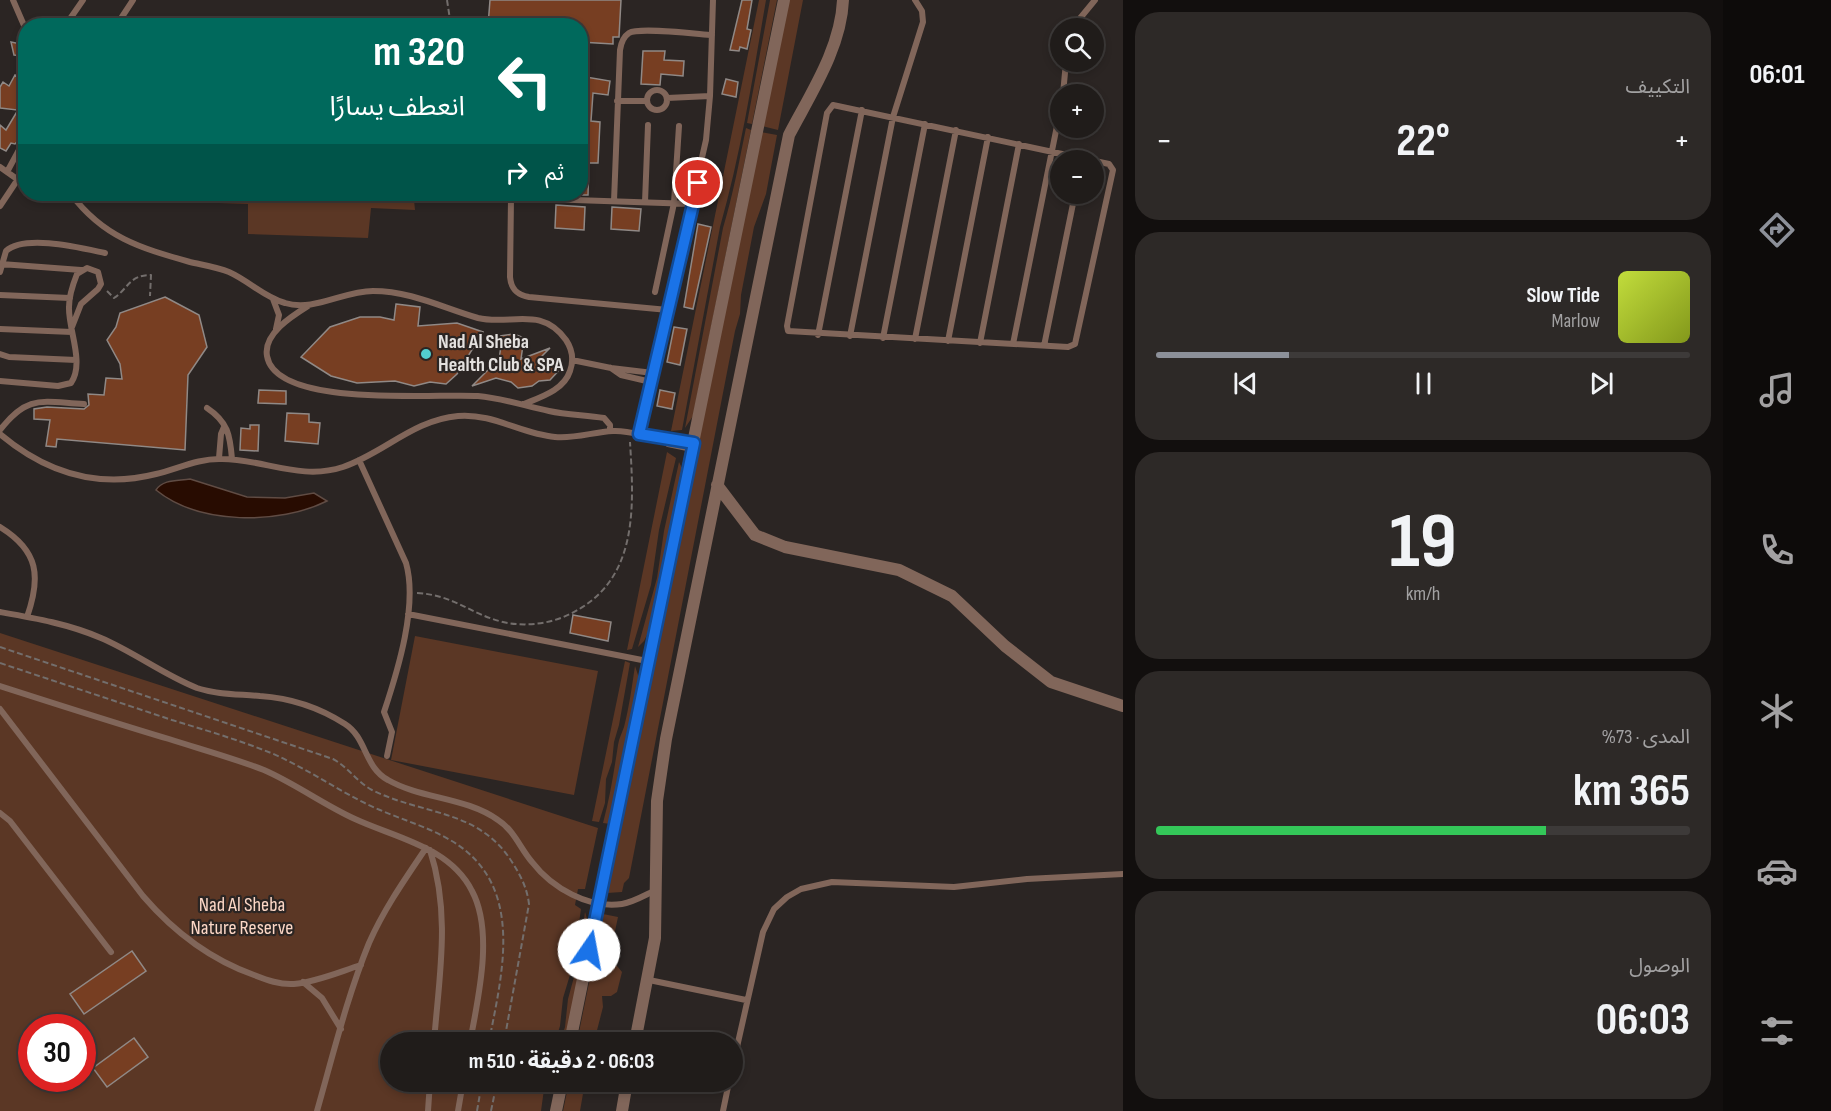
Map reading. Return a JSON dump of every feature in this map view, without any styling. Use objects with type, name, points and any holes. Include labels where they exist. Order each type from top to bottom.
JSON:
[{"type":"street","points":[[572,1032],[783,0]]},
{"type":"street","points":[[637,1032],[649,980],[655,938],[657,801],[661,771],[717,485],[789,135],[821,74],[842,21],[843,0]]},
{"type":"street","points":[[717,485],[755,535],[785,547],[899,570],[952,596],[1005,646],[1051,682],[1123,706]]},
{"type":"street","points":[[556,1111],[560,1092]]},
{"type":"street","points":[[622,1111],[625,1092]]},
{"type":"lane","points":[[13,0],[21,18]]},
{"type":"lane","points":[[71,18],[83,0]]},
{"type":"lane","points":[[121,18],[133,0]]},
{"type":"lane","points":[[639,434],[706,140],[713,0]]},
{"type":"lane","points":[[850,336],[893,117],[923,22],[922,11],[915,0]]},
{"type":"lane","points":[[1080,18],[1095,0]]},
{"type":"lane","points":[[614,201],[621,44],[628,34],[640,31],[712,35]]},
{"type":"lane","points":[[658,89],[665,93],[667,98],[664,107],[656,110],[648,105],[646,100],[649,92],[658,89]]},
{"type":"lane","points":[[667,98],[710,96]]},
{"type":"lane","points":[[617,101],[646,100]]},
{"type":"lane","points":[[1054,138],[1052,150],[862,110],[831,106],[827,113],[786,328],[788,332],[1071,347],[1078,340],[1113,170],[1104,162]]},
{"type":"lane","points":[[818,335],[862,110]]},
{"type":"lane","points":[[883,338],[925,124]]},
{"type":"lane","points":[[645,202],[648,125]]},
{"type":"lane","points":[[655,292],[674,203],[679,126]]},
{"type":"lane","points":[[915,339],[956,130]]},
{"type":"lane","points":[[948,341],[988,137]]},
{"type":"lane","points":[[980,342],[1019,144]]},
{"type":"lane","points":[[7,172],[18,152]]},
{"type":"lane","points":[[1013,344],[1050,160]]},
{"type":"lane","points":[[0,168],[17,179],[0,207]]},
{"type":"lane","points":[[0,191],[10,191]]},
{"type":"lane","points":[[588,200],[693,204]]},
{"type":"lane","points":[[77,201],[92,218],[119,238],[151,251],[228,272],[273,299],[297,305],[310,305],[357,291],[384,291],[411,295],[480,318],[532,319],[560,333],[571,350],[572,360],[571,370],[560,386],[524,404]]},
{"type":"lane","points":[[512,201],[510,284],[517,294],[669,310]]},
{"type":"lane","points":[[1044,346],[1073,204]]},
{"type":"lane","points":[[0,272],[6,251],[17,244],[64,245],[105,253]]},
{"type":"lane","points":[[1,264],[93,269],[98,272],[101,284],[81,304],[72,330]]},
{"type":"lane","points":[[0,381],[65,386],[75,377],[76,360],[70,298],[75,280],[81,270]]},
{"type":"lane","points":[[0,295],[70,298]]},
{"type":"lane","points":[[273,299],[279,315],[275,333],[267,346],[267,360],[288,379],[316,390],[415,398],[478,396],[524,404],[557,413],[604,418],[610,425],[610,431]]},
{"type":"lane","points":[[275,333],[310,305]]},
{"type":"lane","points":[[0,329],[72,330]]},
{"type":"lane","points":[[0,354],[9,357],[76,360]]},
{"type":"lane","points":[[572,360],[654,373]]},
{"type":"lane","points":[[611,368],[621,375],[651,382]]},
{"type":"lane","points":[[84,404],[33,402],[16,411],[0,433],[17,449],[45,465],[83,477],[107,480],[155,475],[219,458],[307,472],[333,469],[359,460],[412,429],[439,419],[457,416],[493,418],[552,437],[579,437],[610,431],[630,432],[693,446]]},
{"type":"lane","points":[[207,408],[220,418],[230,434],[232,459]]},
{"type":"lane","points":[[219,458],[221,434],[224,427]]},
{"type":"lane","points":[[359,460],[406,563],[411,592],[391,692],[384,712],[392,732],[387,756]]},
{"type":"lane","points":[[0,527],[19,541],[33,564],[36,591],[27,617]]},
{"type":"lane","points":[[0,612],[64,625],[101,638],[197,688],[228,695],[280,698],[319,710],[338,720],[358,735],[368,761],[381,775],[397,784],[477,809],[498,819],[515,836],[534,866],[551,882],[570,893],[620,904],[656,890]]},
{"type":"lane","points":[[408,614],[647,661]]},
{"type":"lane","points":[[0,686],[262,770],[353,818],[428,849],[447,860],[462,874],[473,891],[480,911],[482,964],[472,1032]]},
{"type":"lane","points":[[0,709],[143,896],[177,932],[197,947],[240,970],[273,982],[303,982],[361,965]]},
{"type":"lane","points":[[0,813],[10,821],[111,952]]},
{"type":"lane","points":[[317,1111],[361,965],[392,899],[428,849]]},
{"type":"lane","points":[[428,849],[440,886],[443,919],[435,1032]]},
{"type":"lane","points":[[740,1032],[763,932],[774,909],[787,897],[815,884],[882,882],[954,887],[1027,879],[1123,874]]},
{"type":"lane","points":[[649,980],[746,1000]]},
{"type":"lane","points":[[303,982],[322,998],[341,1029]]},
{"type":"lane","points":[[428,1111],[429,1092]]},
{"type":"lane","points":[[458,1111],[461,1092]]},
{"type":"lane","points":[[723,1111],[727,1092]]},
{"type":"path","points":[[447,0],[450,18]]},
{"type":"path","points":[[101,284],[114,298],[122,293],[128,283],[141,275],[151,274],[150,296]]},
{"type":"path","points":[[411,592],[443,596],[502,622],[523,624],[553,620],[582,609],[611,581],[626,547],[633,511],[630,432]]},
{"type":"path","points":[[477,1111],[480,1092]]},
{"type":"path","points":[[491,1111],[495,1092]]},
{"type":"green space","points":[[759,0],[766,0],[751,86],[720,227],[682,430],[671,431]]},
{"type":"green space","points":[[770,0],[777,0],[752,124],[747,123]]},
{"type":"green space","points":[[788,0],[803,0],[778,130],[762,126]]},
{"type":"green space","points":[[746,128],[751,130],[693,416],[685,428],[723,228]]},
{"type":"green space","points":[[761,132],[777,135],[766,194],[754,227],[741,295],[740,314],[629,878],[624,883],[622,892],[607,893]]},
{"type":"green space","points":[[414,201],[415,210],[371,208],[368,238],[248,234],[248,204],[188,202]]},
{"type":"green space","points":[[667,452],[676,458],[659,530],[651,585],[632,649],[627,650]]},
{"type":"green space","points":[[679,462],[682,468],[648,633],[638,647],[657,578],[664,531]]},
{"type":"green space","name":"Nad Al Sheba Nature Reserve","points":[[0,633],[598,828],[585,889],[578,889],[575,905],[581,909],[573,965],[563,998],[558,1032],[380,1032],[380,1092],[544,1092],[541,1111],[0,1111]]},
{"type":"green space","points":[[415,636],[598,671],[574,795],[391,760]]},
{"type":"green space","points":[[625,661],[630,663],[612,762],[606,779],[605,803],[599,822],[592,821]]},
{"type":"green space","points":[[635,666],[639,678],[611,824],[603,823],[618,742],[624,727]]},
{"type":"green space","points":[[585,912],[589,925],[567,1032],[563,1032],[568,999],[577,966]]},
{"type":"green space","points":[[603,914],[618,917],[608,964],[617,966],[622,972],[617,992],[611,996],[602,996],[603,1007],[597,1032],[579,1032]]},
{"type":"green space","points":[[567,1092],[583,1092],[580,1111],[563,1111]]},
{"type":"shaded area","points":[[190,479],[247,497],[285,498],[314,493],[327,501],[308,509],[286,514],[240,518],[194,510],[174,502],[156,490],[167,482]]},
{"type":"building","points":[[490,0],[621,0],[619,37],[613,37],[613,44],[588,42],[588,18],[489,18]]},
{"type":"building","points":[[742,0],[752,0],[747,29],[751,30],[747,49],[740,47],[739,51],[730,50]]},
{"type":"building","points":[[11,42],[18,43],[18,55],[14,55]]},
{"type":"building","points":[[643,51],[665,51],[664,60],[684,61],[683,76],[661,74],[660,85],[641,84]]},
{"type":"building","points":[[15,75],[18,76],[18,110],[0,108],[0,87],[3,82],[9,86]]},
{"type":"building","points":[[588,77],[610,81],[608,95],[593,93],[591,121],[600,122],[598,163],[589,163],[588,195]]},
{"type":"building","points":[[726,79],[738,82],[736,97],[722,94]]},
{"type":"building","points":[[18,110],[18,141],[15,144],[11,143],[6,151],[0,148],[0,125],[6,130]]},
{"type":"building","points":[[556,205],[585,207],[584,230],[555,228]]},
{"type":"building","points":[[612,207],[641,209],[639,231],[611,229]]},
{"type":"building","points":[[698,224],[711,227],[693,309],[684,307]]},
{"type":"building","points":[[165,297],[199,315],[207,347],[188,375],[185,450],[57,439],[56,447],[46,446],[50,420],[34,419],[34,409],[47,407],[84,409],[89,405],[88,394],[104,395],[106,378],[122,379],[120,364],[107,340],[116,327],[120,313]]},
{"type":"building","points":[[396,304],[420,307],[418,326],[457,323],[483,332],[457,374],[446,384],[430,382],[414,386],[395,381],[357,383],[331,376],[301,357],[330,327],[360,317],[394,320]]},
{"type":"building","points":[[674,327],[687,329],[680,365],[667,362]]},
{"type":"building","points":[[514,334],[524,338],[521,359],[550,348],[540,358],[562,367],[550,380],[539,381],[532,386],[518,388],[511,382],[496,378],[472,386],[499,359],[502,340],[499,336]]},
{"type":"building","points":[[259,390],[286,391],[286,404],[258,403]]},
{"type":"building","points":[[660,390],[675,393],[672,409],[657,406]]},
{"type":"building","points":[[287,413],[309,414],[309,422],[320,423],[318,444],[285,441]]},
{"type":"building","points":[[250,425],[259,425],[258,451],[240,450],[241,428],[250,429]]},
{"type":"building","points":[[573,615],[611,622],[608,641],[570,633]]},
{"type":"building","points":[[132,951],[146,971],[84,1014],[70,994]]},
{"type":"building","points":[[134,1038],[148,1057],[107,1087],[96,1072],[96,1066]]},
{"type":"place","name":"Nad Al Sheba Health Club & SPA","points":[[426,354]]},
{"type":"route","points":[[589,950],[647,661],[694,443],[639,434],[698,183]]}]
